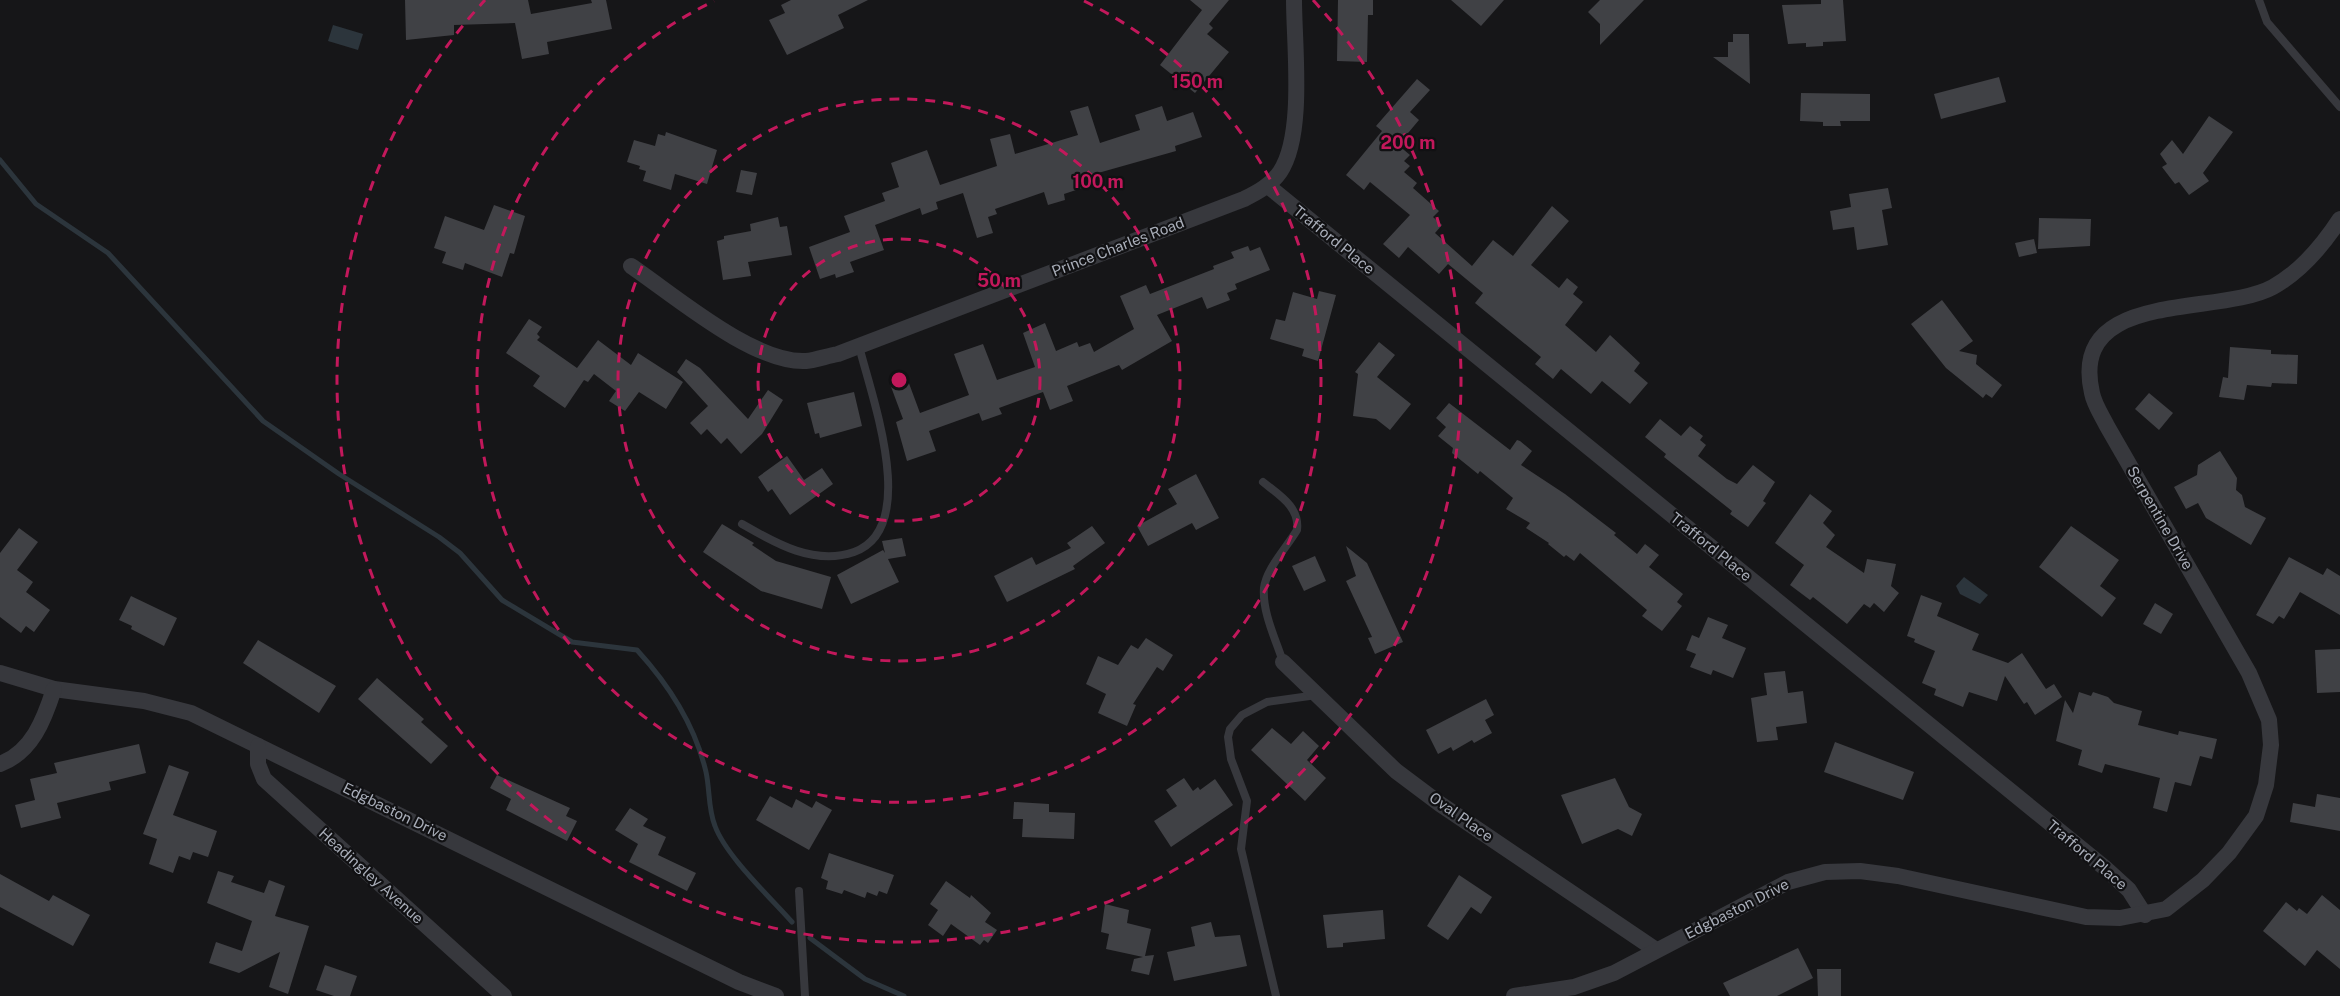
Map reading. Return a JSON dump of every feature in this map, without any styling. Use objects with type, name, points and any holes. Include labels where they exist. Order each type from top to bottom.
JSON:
[{"type":"street","name":"Prince Charles Road","points":[[631,266],[748,347],[774,356],[805,361],[859,346],[1244,199],[1268,186],[1280,173],[1290,154],[1295,117],[1294,0]]},
{"type":"street","name":"Trafford Place","points":[[1268,186],[2105,868],[2129,890],[2145,915]]},
{"type":"street","name":"Serpentine Drive","points":[[2145,915],[2166,909],[2203,880],[2229,853],[2256,816],[2266,785],[2271,745],[2269,720],[2249,673],[2107,426],[2092,393],[2091,366],[2095,344],[2113,326],[2149,312],[2230,300],[2271,288],[2296,272],[2340,219]]},
{"type":"street","name":"Oval Place","points":[[1283,662],[1396,771],[1656,950]]},
{"type":"street","name":"Edgbaston Drive","points":[[0,673],[54,689],[169,706],[258,746],[739,982],[776,996]]},
{"type":"street","points":[[0,764],[7,761],[34,738],[41,726],[54,689]]},
{"type":"street","name":"Headingley Avenue","points":[[258,746],[258,764],[264,778],[504,996]]},
{"type":"street","name":"Edgbaston Drive","points":[[1514,996],[1574,987],[1614,973],[1788,882],[1825,872],[1860,870],[1898,876],[2086,917],[2120,918],[2145,915]]},
{"type":"lane","points":[[2259,0],[2267,22],[2340,107]]},
{"type":"lane","points":[[742,524],[779,546],[825,556],[842,556],[851,553],[876,538],[886,517],[889,486],[884,449],[859,346]]},
{"type":"lane","points":[[1263,482],[1288,502],[1296,513],[1298,523],[1297,530],[1271,571],[1264,589],[1266,607],[1283,662]]},
{"type":"lane","points":[[1276,996],[1241,849],[1247,801],[1231,759],[1228,737],[1230,729],[1242,715],[1267,702],[1318,695]]},
{"type":"lane","points":[[799,891],[805,996]]},
{"type":"shaded area","points":[[333,25],[363,34],[358,50],[328,41]]},
{"type":"shaded area","points":[[1964,577],[1988,595],[1980,604],[1960,594],[1956,586]]},
{"type":"building","points":[[405,0],[528,0],[531,14],[592,3],[591,0],[606,0],[612,29],[547,42],[549,54],[522,59],[515,23],[454,25],[454,35],[406,40]]},
{"type":"building","points":[[791,0],[868,0],[838,15],[844,28],[787,55],[769,20],[785,13],[781,5]]},
{"type":"building","points":[[1190,0],[1229,0],[1209,24],[1213,28],[1207,34],[1229,52],[1195,93],[1160,65],[1202,10]]},
{"type":"building","points":[[1338,0],[1373,0],[1373,15],[1368,15],[1367,62],[1337,61]]},
{"type":"building","points":[[1451,0],[1504,0],[1481,26]]},
{"type":"building","points":[[1600,0],[1644,0],[1600,45],[1600,24],[1588,12]]},
{"type":"building","points":[[1821,0],[1843,0],[1846,41],[1823,42],[1823,46],[1806,47],[1806,43],[1788,44],[1782,5],[1821,4]]},
{"type":"building","points":[[1733,34],[1749,34],[1750,84],[1713,57],[1728,57],[1728,42],[1733,42]]},
{"type":"building","points":[[1999,77],[2006,102],[1941,119],[1934,94]]},
{"type":"building","points":[[1417,79],[1430,90],[1410,112],[1419,120],[1398,145],[1410,155],[1404,161],[1410,166],[1404,172],[1417,183],[1413,188],[1439,211],[1433,217],[1442,225],[1435,233],[1472,266],[1493,240],[1513,256],[1552,206],[1569,221],[1531,265],[1559,288],[1567,278],[1578,287],[1573,294],[1583,302],[1565,325],[1596,352],[1610,335],[1640,363],[1634,371],[1648,383],[1630,404],[1602,381],[1591,394],[1561,369],[1553,379],[1535,364],[1541,357],[1475,303],[1483,293],[1448,264],[1439,274],[1408,247],[1399,258],[1383,244],[1410,215],[1370,182],[1364,190],[1346,175],[1382,131],[1376,126]]},
{"type":"building","points":[[1801,93],[1870,94],[1870,121],[1840,121],[1841,126],[1823,126],[1823,122],[1800,121]]},
{"type":"building","points":[[1088,106],[1100,143],[1140,130],[1135,115],[1162,106],[1167,121],[1193,112],[1202,137],[1175,146],[1176,151],[1091,175],[1094,184],[1064,194],[1065,200],[1048,205],[1044,192],[995,209],[997,214],[988,217],[993,233],[977,238],[963,193],[936,202],[938,209],[922,215],[920,208],[875,225],[884,250],[850,262],[854,272],[836,278],[835,274],[820,279],[809,247],[850,232],[844,216],[885,201],[882,193],[899,187],[891,163],[927,150],[940,185],[997,166],[990,139],[1010,134],[1015,154],[1078,135],[1070,111]]},
{"type":"building","points":[[2209,116],[2233,132],[2203,173],[2209,181],[2189,195],[2179,182],[2175,184],[2162,167],[2167,164],[2160,154],[2172,140],[2183,154]]},
{"type":"building","points":[[666,132],[717,150],[707,184],[675,174],[671,190],[643,181],[646,171],[639,169],[640,166],[627,162],[634,140],[655,146],[658,134],[665,136]]},
{"type":"building","points":[[741,170],[757,173],[752,195],[736,192]]},
{"type":"building","points":[[1888,188],[1892,208],[1882,210],[1888,245],[1857,250],[1854,227],[1833,230],[1830,211],[1851,207],[1849,194]]},
{"type":"building","points":[[494,205],[525,216],[514,254],[510,253],[502,277],[465,263],[463,270],[442,263],[446,252],[434,248],[445,216],[484,230]]},
{"type":"building","points":[[778,217],[780,227],[787,226],[792,255],[748,262],[751,276],[723,280],[717,241],[724,239],[724,236],[751,231],[750,224]]},
{"type":"building","points":[[2039,218],[2091,219],[2090,246],[2038,249]]},
{"type":"building","points":[[2034,239],[2037,253],[2019,257],[2015,243]]},
{"type":"building","points":[[1248,246],[1250,251],[1260,247],[1270,270],[1235,284],[1237,289],[1227,293],[1230,300],[1207,309],[1202,297],[1157,315],[1172,341],[1122,370],[1119,365],[1067,386],[1073,401],[1050,410],[1043,392],[999,408],[1002,414],[982,421],[979,413],[929,431],[936,451],[907,461],[896,422],[903,419],[890,384],[907,378],[920,413],[969,395],[954,354],[983,344],[997,380],[1035,367],[1023,333],[1045,323],[1056,351],[1077,342],[1079,347],[1090,343],[1094,352],[1134,329],[1120,296],[1146,285],[1150,294],[1214,269],[1213,266],[1234,258],[1231,252]]},
{"type":"building","points":[[1319,291],[1336,295],[1318,361],[1302,356],[1304,349],[1270,339],[1276,319],[1285,321],[1293,292],[1317,299]]},
{"type":"building","points":[[1942,300],[1973,341],[1959,351],[1977,355],[1976,364],[2002,385],[1992,398],[1986,394],[1983,398],[1946,368],[1911,324]]},
{"type":"building","points":[[529,319],[542,327],[537,334],[540,337],[537,340],[577,368],[598,340],[631,365],[638,353],[683,382],[666,409],[639,392],[625,411],[609,401],[616,391],[594,374],[588,382],[584,380],[565,408],[533,386],[540,376],[506,353]]},
{"type":"building","points":[[1379,342],[1395,355],[1377,377],[1411,404],[1390,430],[1376,419],[1353,416],[1358,374],[1355,372]]},
{"type":"building","points":[[2230,347],[2271,350],[2271,354],[2298,355],[2297,384],[2272,383],[2271,387],[2247,385],[2244,400],[2219,397],[2223,377],[2228,378]]},
{"type":"building","points":[[686,359],[700,368],[748,419],[768,390],[783,400],[762,434],[741,454],[727,438],[721,444],[707,429],[701,435],[690,423],[708,406],[677,372]]},
{"type":"building","points":[[854,392],[862,426],[820,438],[819,433],[815,434],[807,403]]},
{"type":"building","points":[[2149,393],[2173,413],[2159,430],[2135,409]]},
{"type":"building","points":[[1449,403],[1510,450],[1517,440],[1520,441],[1532,451],[1521,465],[1565,494],[1616,533],[1614,535],[1637,554],[1645,544],[1659,555],[1649,567],[1683,594],[1677,602],[1682,606],[1662,631],[1642,616],[1647,610],[1580,553],[1574,561],[1566,555],[1564,557],[1549,543],[1526,528],[1530,523],[1506,509],[1513,498],[1480,471],[1478,474],[1452,453],[1453,448],[1438,436],[1446,427],[1436,418]]},
{"type":"building","points":[[1660,419],[1681,436],[1690,426],[1703,436],[1700,440],[1706,445],[1698,456],[1727,479],[1737,484],[1753,465],[1775,482],[1763,501],[1766,503],[1748,527],[1730,514],[1732,511],[1664,457],[1666,454],[1645,437]]},
{"type":"building","points":[[2220,451],[2237,478],[2236,490],[2242,495],[2245,507],[2266,518],[2251,545],[2206,518],[2198,503],[2186,509],[2174,487],[2197,475],[2198,465]]},
{"type":"building","points":[[787,456],[804,480],[822,468],[833,484],[790,515],[772,489],[768,492],[758,477]]},
{"type":"building","points":[[1196,474],[1219,518],[1196,530],[1192,523],[1148,546],[1137,526],[1177,504],[1168,489]]},
{"type":"building","points":[[1810,494],[1832,511],[1823,523],[1835,535],[1826,547],[1864,573],[1867,559],[1896,564],[1891,586],[1899,593],[1884,612],[1874,603],[1870,608],[1864,604],[1847,624],[1813,597],[1810,600],[1790,585],[1804,565],[1775,543]]},
{"type":"building","points":[[722,524],[754,543],[752,545],[776,561],[831,577],[822,609],[761,591],[703,552]]},
{"type":"building","points":[[1092,526],[1105,543],[1073,566],[1075,569],[1007,602],[994,576],[1032,557],[1036,565],[1071,548],[1067,543]]},
{"type":"building","points":[[2071,526],[2119,560],[2100,586],[2116,598],[2102,617],[2039,567]]},
{"type":"building","points":[[19,528],[38,542],[17,570],[33,582],[26,592],[50,610],[34,632],[26,626],[21,633],[0,617],[0,553]]},
{"type":"building","points":[[902,538],[906,556],[888,559],[899,582],[851,604],[837,575],[883,550],[885,553],[882,541]]},
{"type":"building","points":[[1346,546],[1367,563],[1403,642],[1375,654],[1368,638],[1372,637],[1346,581],[1356,576]]},
{"type":"building","points":[[1315,556],[1326,581],[1304,591],[1292,566]]},
{"type":"building","points":[[2289,557],[2323,575],[2327,568],[2340,576],[2340,615],[2300,592],[2284,619],[2279,616],[2273,624],[2256,615]]},
{"type":"building","points":[[1921,595],[1942,603],[1937,616],[1979,634],[1972,650],[2008,663],[2022,653],[2046,689],[2054,684],[2062,697],[2035,715],[2027,702],[2024,704],[2005,676],[1997,701],[1969,692],[1963,707],[1934,695],[1936,689],[1922,683],[1935,651],[1914,642],[1915,639],[1907,636]]},
{"type":"building","points":[[131,596],[177,618],[164,646],[119,620]]},
{"type":"building","points":[[2155,603],[2173,614],[2161,634],[2143,624]]},
{"type":"building","points":[[1708,617],[1728,625],[1722,638],[1746,648],[1733,678],[1713,670],[1711,675],[1690,667],[1696,654],[1686,650],[1692,635],[1699,638]]},
{"type":"building","points":[[1146,638],[1173,655],[1163,671],[1157,667],[1133,704],[1136,705],[1127,726],[1098,713],[1106,694],[1086,684],[1098,656],[1118,665],[1131,645],[1138,649]]},
{"type":"building","points":[[258,640],[336,686],[319,713],[243,663]]},
{"type":"building","points":[[2340,649],[2340,692],[2317,693],[2315,650]]},
{"type":"building","points":[[1785,671],[1788,693],[1803,691],[1807,723],[1776,727],[1778,740],[1757,742],[1751,698],[1767,695],[1764,673]]},
{"type":"building","points":[[377,678],[424,719],[421,722],[448,746],[431,764],[358,699]]},
{"type":"building","points":[[2079,692],[2091,696],[2093,692],[2108,697],[2114,703],[2142,711],[2138,725],[2178,735],[2179,731],[2217,739],[2212,759],[2200,756],[2191,786],[2175,782],[2167,812],[2153,808],[2160,778],[2105,764],[2102,773],[2078,765],[2082,750],[2056,741],[2065,700],[2073,713]]},
{"type":"building","points":[[1486,699],[1494,715],[1485,720],[1492,733],[1474,743],[1472,740],[1453,751],[1451,747],[1438,754],[1426,730]]},
{"type":"building","points":[[1272,728],[1291,744],[1303,731],[1319,746],[1307,760],[1326,778],[1305,801],[1251,750]]},
{"type":"building","points":[[1835,742],[1914,772],[1903,800],[1824,772]]},
{"type":"building","points":[[139,744],[146,773],[109,782],[111,790],[57,803],[61,818],[21,828],[15,805],[35,800],[30,779],[57,773],[54,763]]},
{"type":"building","points":[[169,765],[189,772],[173,815],[217,831],[208,857],[193,852],[190,860],[179,856],[173,873],[149,864],[157,839],[143,834]]},
{"type":"building","points":[[497,775],[570,808],[566,816],[577,821],[567,841],[506,810],[511,799],[490,788]]},
{"type":"building","points":[[1184,778],[1193,791],[1198,787],[1200,790],[1215,779],[1233,805],[1171,847],[1154,821],[1177,806],[1166,790]]},
{"type":"building","points":[[1615,778],[1629,807],[1642,814],[1632,836],[1618,829],[1582,844],[1561,795]]},
{"type":"building","points":[[2317,794],[2340,798],[2340,831],[2290,822],[2293,803],[2315,807]]},
{"type":"building","points":[[770,796],[792,808],[796,799],[812,808],[816,801],[832,810],[809,850],[756,820]]},
{"type":"building","points":[[1014,802],[1049,804],[1049,812],[1075,813],[1074,839],[1022,837],[1023,819],[1013,819]]},
{"type":"building","points":[[630,808],[648,819],[643,826],[666,837],[658,855],[696,873],[687,891],[629,862],[638,844],[615,830]]},
{"type":"building","points":[[829,853],[894,875],[887,894],[879,891],[877,896],[867,892],[865,898],[844,890],[842,894],[826,889],[828,881],[821,878]]},
{"type":"building","points":[[218,871],[234,876],[231,882],[264,893],[269,880],[285,886],[275,916],[309,926],[288,994],[269,987],[280,952],[239,973],[209,963],[216,942],[242,951],[252,921],[207,903]]},
{"type":"building","points":[[0,874],[49,901],[53,895],[90,915],[73,946],[0,907]]},
{"type":"building","points":[[1459,875],[1492,897],[1481,914],[1471,907],[1448,940],[1427,926]]},
{"type":"building","points":[[946,881],[970,898],[971,895],[991,913],[985,922],[997,930],[988,943],[984,940],[980,945],[951,924],[943,936],[928,925],[938,910],[930,904]]},
{"type":"building","points":[[2322,895],[2340,910],[2340,969],[2317,950],[2305,966],[2263,931],[2286,902],[2297,911],[2299,908],[2307,914]]},
{"type":"building","points":[[1105,904],[1129,910],[1127,923],[1151,929],[1145,956],[1154,955],[1149,975],[1131,971],[1134,959],[1143,957],[1106,949],[1109,934],[1101,932]]},
{"type":"building","points":[[1383,910],[1385,939],[1343,943],[1343,947],[1327,948],[1323,915]]},
{"type":"building","points":[[1211,922],[1215,937],[1240,935],[1247,966],[1174,981],[1167,952],[1195,946],[1191,927]]},
{"type":"building","points":[[1798,948],[1813,978],[1777,996],[1730,996],[1723,983]]},
{"type":"building","points":[[325,965],[357,976],[350,996],[334,996],[316,990]]},
{"type":"building","points":[[1817,969],[1841,969],[1841,996],[1818,996]]},
{"type":"waterway","points":[[0,160],[36,204],[108,253],[263,421],[339,474],[439,537],[460,553],[502,600],[572,642],[637,650],[660,677],[688,722],[706,772],[713,820],[721,838],[738,863],[792,922]]},
{"type":"waterway","points":[[810,938],[865,979],[904,996]]}]
